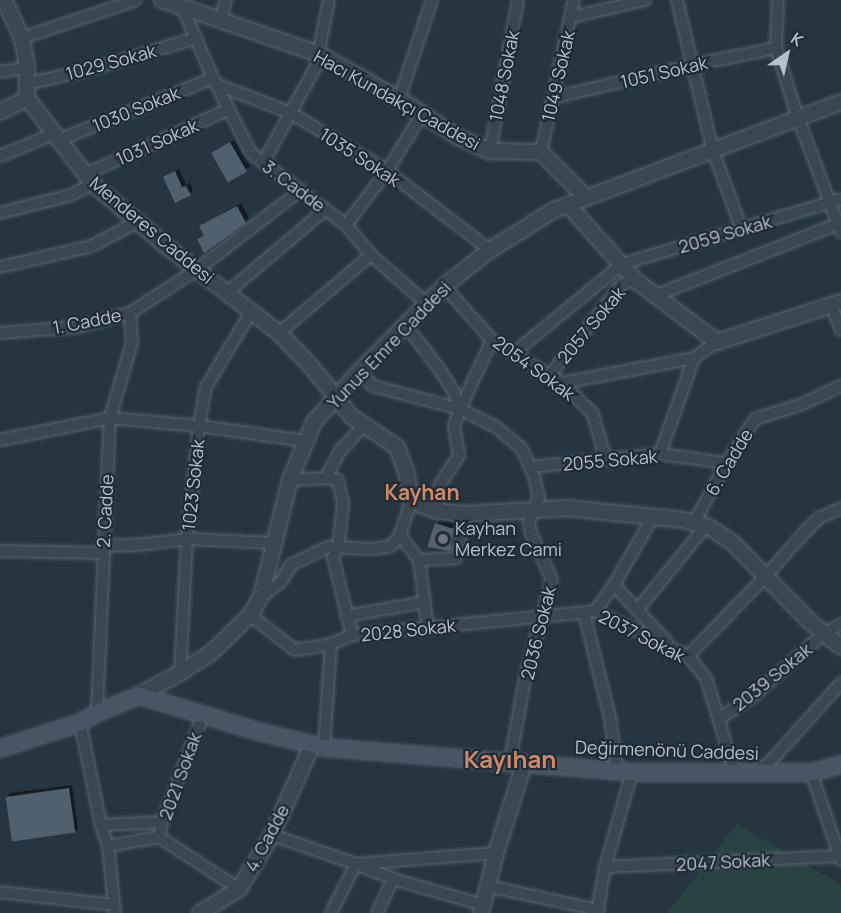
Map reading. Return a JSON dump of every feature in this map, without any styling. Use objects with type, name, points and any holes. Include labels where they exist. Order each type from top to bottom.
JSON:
[{"type":"main road","points":[[0,748],[80,722],[97,712],[139,695]]},
{"type":"main road","name":"Değirmenönü Caddesi","points":[[139,695],[318,746],[625,771],[811,772],[841,764]]},
{"type":"street","points":[[22,38],[136,0]]},
{"type":"street","name":"Hacı Kundakçı Caddesi","points":[[162,0],[319,54],[399,99],[458,137],[490,151],[541,152]]},
{"type":"street","points":[[220,21],[226,0]]},
{"type":"street","points":[[263,163],[312,77],[319,54],[329,0]]},
{"type":"street","points":[[399,99],[432,0]]},
{"type":"street","name":"1048 Sokak","points":[[490,151],[518,0]]},
{"type":"street","name":"1049 Sokak","points":[[541,152],[574,0]]},
{"type":"street","points":[[572,17],[645,0]]},
{"type":"street","points":[[677,0],[713,151],[742,230]]},
{"type":"street","points":[[778,0],[776,48],[828,204],[839,228]]},
{"type":"street","points":[[0,112],[27,91],[27,67],[22,38],[4,8]]},
{"type":"street","name":"3. Cadde","points":[[183,9],[215,82],[251,153],[346,225],[371,255],[426,303]]},
{"type":"street","name":"1029 Sokak","points":[[27,91],[196,38]]},
{"type":"street","name":"1051 Sokak","points":[[552,98],[776,48]]},
{"type":"street","points":[[0,72],[27,67]]},
{"type":"street","name":"1035 Sokak","points":[[215,82],[291,113],[387,171],[490,250]]},
{"type":"street","name":"1030 Sokak","points":[[0,156],[215,82]]},
{"type":"street","name":"Menderes Caddesi","points":[[27,91],[56,137],[89,179],[137,222],[279,333],[352,417],[397,447],[407,474],[411,501]]},
{"type":"street","name":"Yunus Emre Caddesi","points":[[139,695],[180,673],[212,652],[250,615],[261,597],[290,480],[314,422],[359,372],[444,286],[490,250],[554,210],[841,102]]},
{"type":"street","name":"1031 Sokak","points":[[0,213],[71,195],[89,179],[229,109]]},
{"type":"street","points":[[346,225],[387,171],[422,114]]},
{"type":"street","points":[[541,152],[586,198]]},
{"type":"street","name":"1. Cadde","points":[[0,333],[77,327],[130,312],[198,269],[301,189]]},
{"type":"street","name":"2059 Sokak","points":[[622,264],[841,199]]},
{"type":"street","points":[[569,206],[635,280],[717,342]]},
{"type":"street","points":[[228,292],[326,209]]},
{"type":"street","points":[[0,267],[92,246],[137,222]]},
{"type":"street","name":"2059 Sokak","points":[[654,296],[839,228]]},
{"type":"street","points":[[279,333],[371,255]]},
{"type":"street","points":[[515,352],[622,264]]},
{"type":"street","name":"2057 Sokak","points":[[550,375],[621,285],[635,280]]},
{"type":"street","name":"2054 Sokak","points":[[444,286],[492,340],[515,352],[562,383],[593,414],[606,460]]},
{"type":"street","points":[[562,383],[694,358],[717,342],[836,303],[841,330]]},
{"type":"street","name":"1023 Sokak","points":[[180,673],[187,539],[199,426],[206,387],[252,310]]},
{"type":"street","name":"2. Cadde","points":[[97,712],[110,418],[132,343],[130,312]]},
{"type":"street","points":[[405,324],[440,370],[454,392],[460,409]]},
{"type":"street","points":[[437,511],[439,486],[459,455],[454,426],[492,340]]},
{"type":"street","points":[[660,454],[694,358]]},
{"type":"street","points":[[359,372],[373,386],[460,409],[496,427],[522,449],[531,467]]},
{"type":"street","name":"6. Cadde","points":[[637,610],[700,525],[726,464],[755,419],[800,405],[841,386]]},
{"type":"street","points":[[0,440],[110,418],[199,426],[306,441]]},
{"type":"street","points":[[326,477],[340,452],[364,425]]},
{"type":"street","name":"2055 Sokak","points":[[531,467],[660,454],[726,464]]},
{"type":"street","name":"2036 Sokak","points":[[517,763],[526,673],[552,580],[531,533],[529,521],[536,509],[538,497],[531,467]]},
{"type":"street","points":[[290,480],[326,477],[338,480],[343,504],[338,547],[333,557],[352,635]]},
{"type":"street","points":[[261,597],[281,582],[291,565],[328,547],[373,549],[391,546],[400,535],[411,501],[437,511],[465,513],[567,508],[700,525],[734,544],[823,634],[841,647]]},
{"type":"street","points":[[688,656],[819,518],[841,508]]},
{"type":"street","points":[[419,560],[456,558],[465,513]]},
{"type":"street","points":[[488,886],[598,912],[625,771],[610,717],[589,612],[614,585],[651,518]]},
{"type":"street","points":[[400,535],[419,560],[428,628]]},
{"type":"street","points":[[0,551],[103,550],[187,539],[276,543]]},
{"type":"street","points":[[614,585],[671,647]]},
{"type":"street","points":[[346,616],[425,602]]},
{"type":"street","name":"2037 Sokak","points":[[543,615],[589,612],[688,656],[706,678],[735,773]]},
{"type":"street","name":"2028 Sokak","points":[[250,615],[295,650],[331,644],[352,635],[543,615]]},
{"type":"street","name":"2039 Sokak","points":[[720,718],[760,691],[823,634],[841,624]]},
{"type":"street","points":[[318,746],[331,644]]},
{"type":"street","points":[[752,773],[769,763],[841,683]]},
{"type":"street","name":"2021 Sokak","points":[[159,837],[162,822],[203,715]]},
{"type":"street","points":[[0,892],[114,909],[108,846],[80,722]]},
{"type":"street","name":"4. Cadde","points":[[200,913],[239,889],[272,835],[318,746]]},
{"type":"street","points":[[272,835],[482,909],[517,763]]},
{"type":"street","points":[[811,772],[841,858]]},
{"type":"street","points":[[102,825],[162,822]]},
{"type":"street","points":[[108,846],[159,837],[239,889]]},
{"type":"street","points":[[356,864],[496,853]]},
{"type":"street","name":"2047 Sokak","points":[[605,867],[841,858]]},
{"type":"street","points":[[331,913],[356,864]]},
{"type":"street","points":[[376,913],[393,879]]},
{"type":"green space","points":[[737,824],[841,885],[841,913],[667,913]]},
{"type":"building","points":[[230,142],[247,171],[228,182],[211,153]]},
{"type":"building","points":[[175,171],[182,187],[186,186],[191,195],[175,203],[163,177]]},
{"type":"building","points":[[237,206],[246,223],[204,253],[197,239],[204,236],[199,226]]},
{"type":"building","name":"Kayhan Merkez Cami","points":[[435,523],[454,529],[450,551],[427,547]]},
{"type":"building","points":[[69,788],[75,833],[12,841],[6,797]]},
{"type":"place","name":"Kayhan Merkez Cami","points":[[443,539]]},
{"type":"district","name":"Kayhan","points":[[422,492]]},
{"type":"district","name":"Kayıhan","points":[[510,759]]}]
